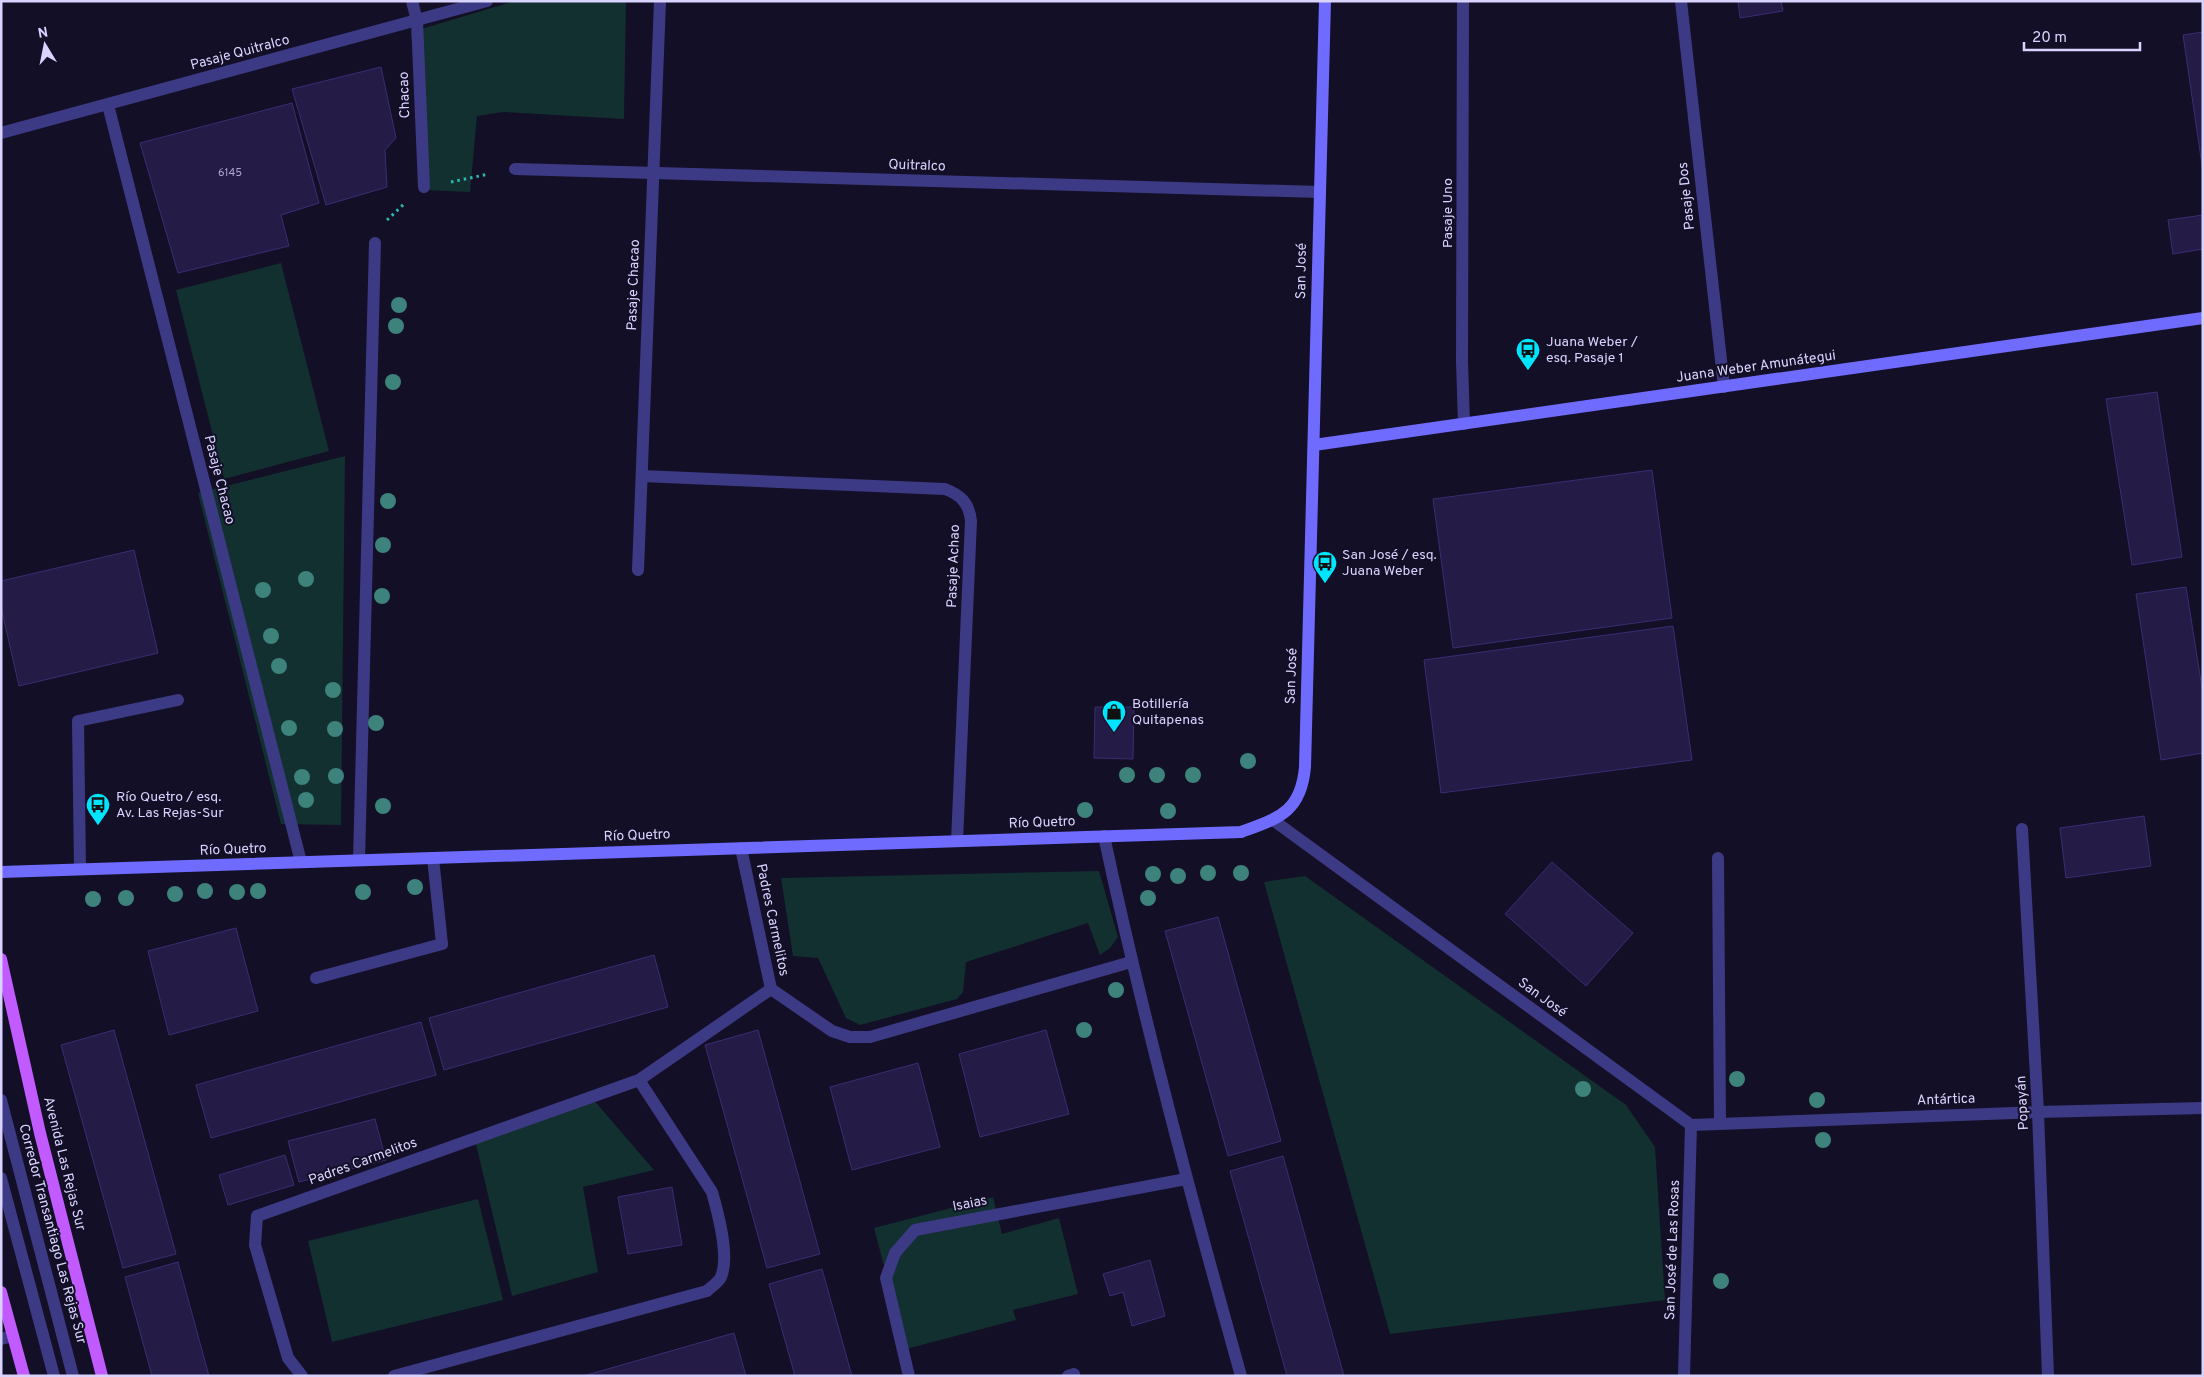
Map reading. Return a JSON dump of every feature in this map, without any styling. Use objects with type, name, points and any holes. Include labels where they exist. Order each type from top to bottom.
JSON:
[{"type":"main road","name":"Avenida Las Rejas Sur","points":[[1,958],[40,1133],[102,1376]]},
{"type":"main road","points":[[1,1292],[7,1337],[24,1376]]},
{"type":"street","name":"Chacao","points":[[412,1],[418,21],[424,188]]},
{"type":"street","name":"Pasaje Quitralco","points":[[1,133],[487,1]]},
{"type":"street","name":"Pasaje Chacao","points":[[638,570],[660,1]]},
{"type":"street","name":"San José","points":[[1325,1],[1303,783],[1298,798],[1288,810],[1273,820],[1691,1124]]},
{"type":"street","name":"Pasaje Uno","points":[[1463,1],[1462,361],[1464,424]]},
{"type":"street","name":"Pasaje Dos","points":[[1681,1],[1724,387]]},
{"type":"street","name":"Pasaje Chacao","points":[[108,105],[301,862]]},
{"type":"street","name":"Quitralco","points":[[514,170],[1319,192]]},
{"type":"street","points":[[359,860],[375,243]]},
{"type":"street","name":"Juana Weber Amunátegui","points":[[1314,445],[2203,318]]},
{"type":"street","name":"Pasaje Achao","points":[[642,476],[945,489],[955,493],[964,500],[970,509],[971,521],[957,841]]},
{"type":"street","points":[[80,869],[78,721],[178,700]]},
{"type":"street","name":"Río Quetro","points":[[1,872],[1241,832],[1273,820]]},
{"type":"street","name":"Popayán","points":[[2022,829],[2038,1112],[2048,1376]]},
{"type":"street","points":[[1104,836],[1131,962],[1186,1179],[1241,1376]]},
{"type":"street","name":"Padres Carmelitos","points":[[302,1376],[288,1358],[255,1245],[257,1216],[639,1080],[771,989],[741,848]]},
{"type":"street","points":[[316,978],[442,944],[433,858]]},
{"type":"street","points":[[1718,858],[1720,1124]]},
{"type":"street","points":[[771,989],[832,1031],[850,1037],[870,1037],[1131,962]]},
{"type":"street","points":[[394,1376],[707,1291],[721,1279],[725,1260],[717,1209],[712,1192],[639,1080]]},
{"type":"street","name":"Corredor Transantiago Las Rejas Sur","points":[[1,1100],[74,1376]]},
{"type":"street","name":"Antártica","points":[[1691,1124],[2203,1108]]},
{"type":"street","name":"San José de Las Rosas","points":[[1684,1376],[1691,1124]]},
{"type":"street","points":[[1,1178],[54,1376]]},
{"type":"street","name":"Isaias","points":[[909,1376],[886,1278],[895,1252],[915,1230],[1186,1179]]},
{"type":"path","points":[[375,243],[387,218],[424,188],[514,170]]},
{"type":"green space","points":[[515,1],[626,1],[624,119],[504,112],[477,116],[470,192],[426,190],[411,32]]},
{"type":"green space","points":[[281,263],[329,451],[224,479],[176,290]]},
{"type":"green space","points":[[345,456],[341,825],[281,824],[198,493]]},
{"type":"green space","points":[[1099,871],[1118,937],[1110,948],[1100,955],[1088,923],[966,962],[963,992],[957,999],[860,1025],[846,1018],[818,958],[793,956],[781,878]]},
{"type":"green space","points":[[1305,876],[1626,1105],[1655,1147],[1665,1300],[1390,1334],[1264,882]]},
{"type":"green space","points":[[592,1098],[654,1170],[583,1187],[598,1272],[512,1296],[475,1140]]},
{"type":"green space","points":[[993,1197],[1002,1234],[1059,1218],[1078,1294],[1013,1310],[1016,1320],[906,1349],[874,1228]]},
{"type":"green space","points":[[478,1199],[503,1300],[332,1342],[308,1241]]},
{"type":"building","points":[[1738,1],[1781,1],[1783,11],[1740,18]]},
{"type":"building","points":[[2203,32],[2203,172],[2183,35]]},
{"type":"building","points":[[381,67],[396,138],[385,150],[387,187],[326,205],[292,89]]},
{"type":"building","points":[[292,103],[319,203],[281,215],[289,246],[178,273],[140,143]]},
{"type":"building","points":[[2203,215],[2203,249],[2173,254],[2168,220]]},
{"type":"building","points":[[2157,392],[2182,557],[2132,565],[2106,399]]},
{"type":"building","points":[[1652,470],[1672,618],[1453,648],[1433,499]]},
{"type":"building","points":[[134,550],[158,653],[19,686],[1,607],[1,581]]},
{"type":"building","points":[[2186,587],[2203,694],[2203,753],[2161,760],[2136,594]]},
{"type":"building","points":[[1673,626],[1692,760],[1441,793],[1424,660]]},
{"type":"building","name":"Botillería Quitapenas","points":[[1095,707],[1134,707],[1133,759],[1094,758]]},
{"type":"building","points":[[2144,816],[2151,866],[2066,878],[2060,828]]},
{"type":"building","points":[[1552,862],[1633,933],[1586,986],[1505,914]]},
{"type":"building","points":[[1218,917],[1281,1141],[1228,1156],[1165,931]]},
{"type":"building","points":[[236,928],[258,1011],[169,1035],[148,951]]},
{"type":"building","points":[[654,955],[668,1007],[444,1070],[429,1018]]},
{"type":"building","points":[[421,1022],[436,1075],[211,1138],[196,1085]]},
{"type":"building","points":[[114,1030],[176,1254],[123,1268],[61,1045]]},
{"type":"building","points":[[758,1030],[820,1254],[767,1268],[705,1045]]},
{"type":"building","points":[[1046,1030],[1069,1114],[980,1137],[959,1054]]},
{"type":"building","points":[[918,1063],[940,1147],[852,1170],[830,1087]]},
{"type":"building","points":[[375,1119],[386,1160],[299,1182],[288,1141]]},
{"type":"building","points":[[285,1155],[294,1185],[228,1205],[219,1175]]},
{"type":"building","points":[[1283,1156],[1344,1376],[1287,1376],[1230,1171]]},
{"type":"building","points":[[672,1187],[682,1245],[628,1254],[618,1197]]},
{"type":"building","points":[[1150,1260],[1165,1316],[1132,1326],[1123,1292],[1110,1296],[1103,1274]]},
{"type":"building","points":[[178,1262],[209,1376],[152,1376],[125,1277]]},
{"type":"building","points":[[822,1269],[852,1376],[795,1376],[769,1284]]},
{"type":"building","points":[[734,1333],[746,1376],[583,1376]]},
{"type":"place","name":"Juana Weber / esq. Pasaje 1","points":[[1528,371]]},
{"type":"place","name":"San José / esq. Juana Weber","points":[[1325,584]]},
{"type":"place","name":"Botillería Quitapenas","points":[[1114,733]]},
{"type":"place","name":"Río Quetro / esq. Av. Las Rejas-Sur","points":[[98,826]]}]
